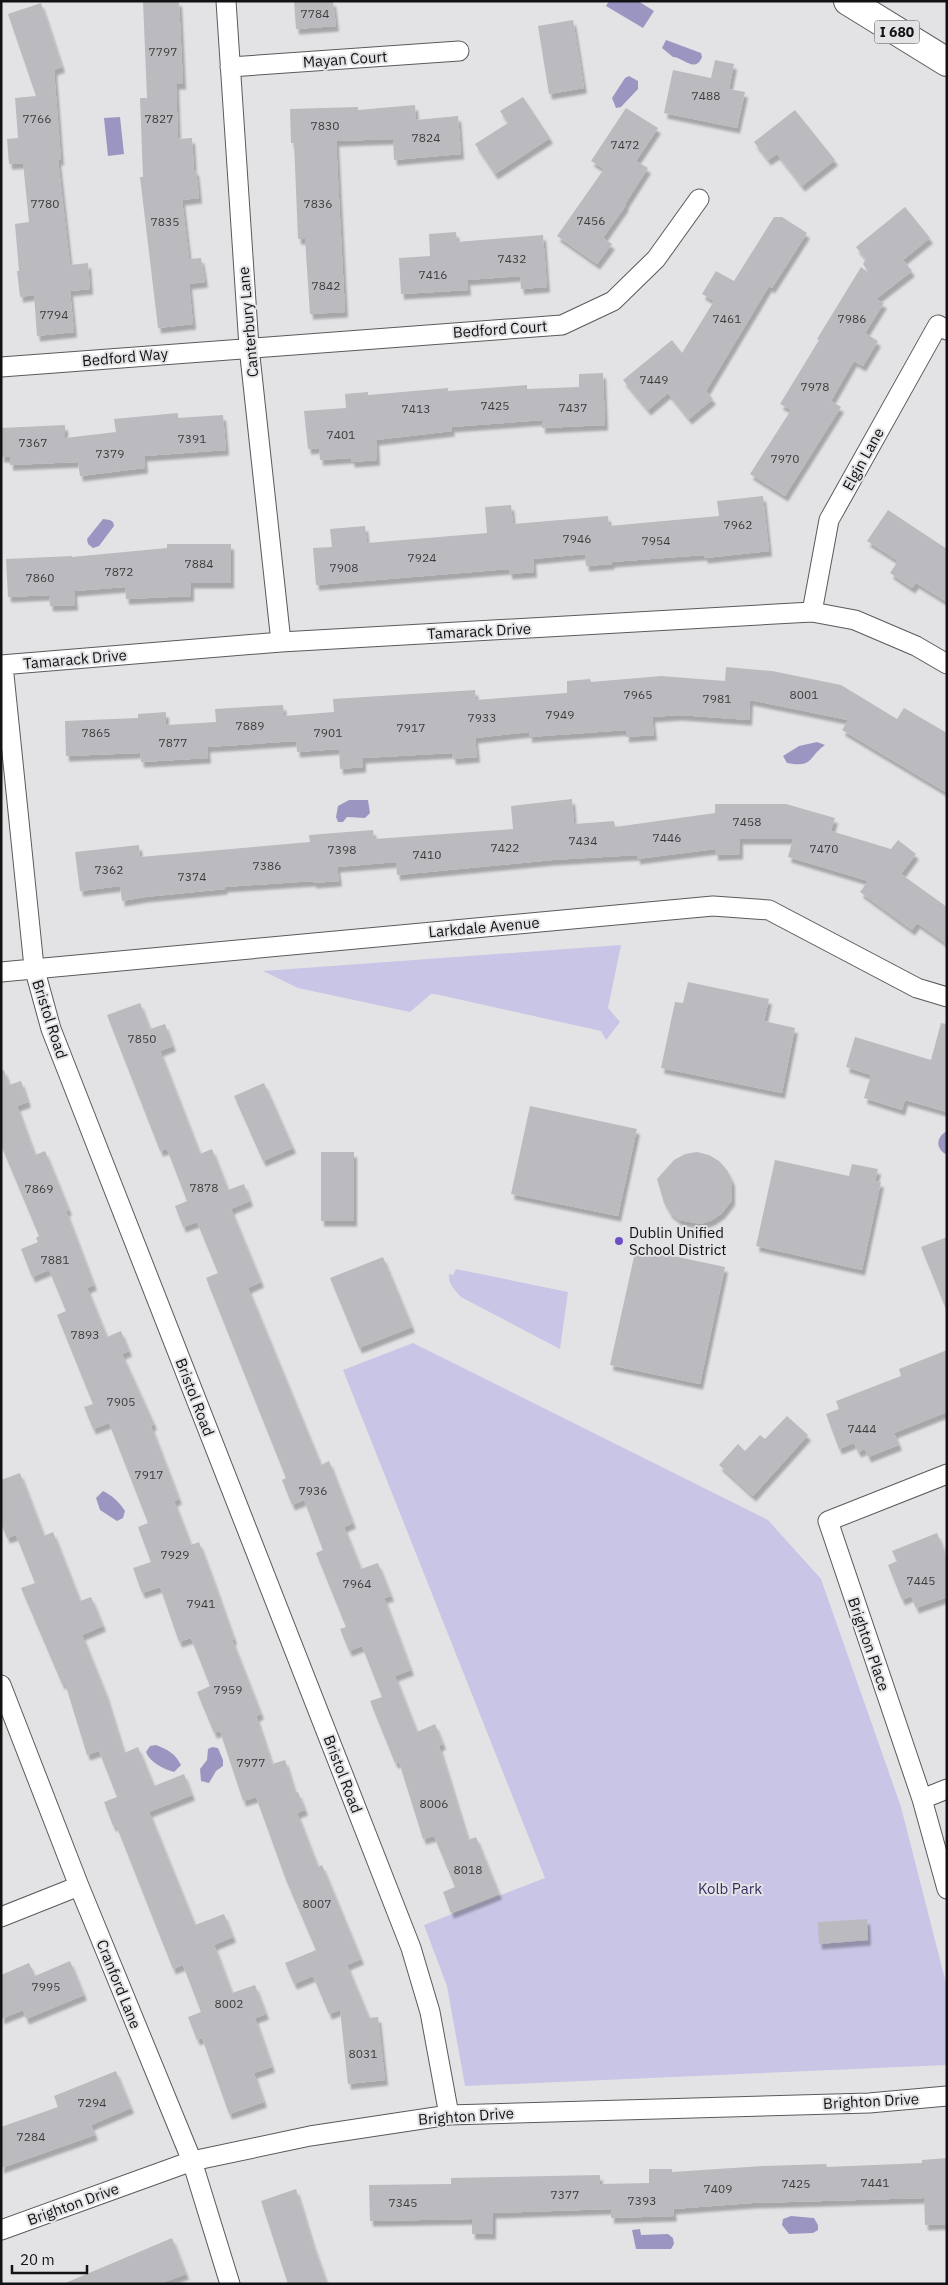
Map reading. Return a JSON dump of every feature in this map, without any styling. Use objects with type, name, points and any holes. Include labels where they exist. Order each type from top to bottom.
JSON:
[{"type":"highway","name":"I 680","points":[[848,1],[947,62]]},
{"type":"street","name":"Canterbury Lane","points":[[226,1],[249,347],[281,642]]},
{"type":"street","name":"Mayan Court","points":[[230,67],[459,51]]},
{"type":"street","name":"Bedford Court","points":[[249,347],[562,325],[613,301],[656,260],[699,199]]},
{"type":"street","name":"Elgin Lane","points":[[812,612],[829,520],[938,325],[947,330]]},
{"type":"street","name":"Bedford Way","points":[[1,367],[249,347]]},
{"type":"street","name":"Tamarack Drive","points":[[2,665],[281,642],[812,612],[855,620],[916,646],[947,664]]},
{"type":"street","name":"Bristol Road","points":[[2,665],[34,968],[51,1029],[411,1948],[430,2012],[449,2115]]},
{"type":"street","name":"Larkdale Avenue","points":[[1,972],[713,906],[769,910],[917,988],[947,997]]},
{"type":"street","name":"Brighton Place","points":[[947,1474],[828,1521],[922,1799],[947,1889]]},
{"type":"street","name":"Cranford Lane","points":[[1,1685],[79,1886],[192,2161],[230,2284]]},
{"type":"street","points":[[922,1799],[947,1790]]},
{"type":"street","points":[[1,1917],[79,1886]]},
{"type":"street","name":"Brighton Drive","points":[[1,2230],[192,2161],[310,2136],[449,2115],[869,2103],[947,2096]]},
{"type":"green space","points":[[621,945],[608,1008],[620,1022],[606,1040],[601,1031],[435,994],[431,994],[410,1012],[298,988],[263,971]]},
{"type":"green space","points":[[456,1269],[568,1292],[560,1349],[461,1297],[452,1287],[449,1278],[449,1274],[453,1275]]},
{"type":"green space","name":"Kolb Park","points":[[413,1343],[768,1520],[821,1579],[901,1807],[947,1987],[947,2065],[465,2086],[447,1986],[424,1925],[545,1878],[343,1370]]},
{"type":"shaded area","points":[[609,1],[638,1],[654,11],[643,28],[606,6]]},
{"type":"shaded area","points":[[666,40],[701,53],[702,57],[699,62],[692,64],[673,57],[662,48]]},
{"type":"shaded area","points":[[629,76],[638,81],[638,89],[621,107],[616,108],[612,98],[625,78]]},
{"type":"shaded area","points":[[120,117],[124,154],[108,156],[104,118]]},
{"type":"shaded area","points":[[103,519],[110,520],[114,526],[99,546],[93,548],[88,544],[87,539]]},
{"type":"shaded area","points":[[817,742],[825,745],[806,763],[787,763],[783,756],[799,746]]},
{"type":"shaded area","points":[[349,800],[368,800],[370,813],[365,818],[347,817],[343,822],[338,822],[336,817],[338,806]]},
{"type":"shaded area","points":[[947,1131],[947,1155],[940,1150],[938,1143],[941,1136]]},
{"type":"shaded area","points":[[103,1491],[113,1497],[123,1508],[125,1511],[123,1518],[117,1521],[100,1510],[96,1498]]},
{"type":"shaded area","points":[[156,1745],[171,1752],[179,1761],[181,1765],[174,1772],[158,1765],[148,1756],[146,1752],[150,1746]]},
{"type":"shaded area","points":[[212,1747],[218,1748],[223,1760],[223,1766],[216,1771],[209,1783],[201,1781],[200,1769],[207,1760],[208,1749]]},
{"type":"shaded area","points":[[791,2216],[814,2218],[818,2225],[818,2230],[813,2233],[789,2234],[782,2225],[783,2219]]},
{"type":"shaded area","points":[[640,2229],[641,2235],[668,2234],[673,2238],[674,2244],[671,2249],[636,2249],[632,2230]]},
{"type":"building","points":[[143,1],[179,1],[183,84],[176,84],[178,139],[192,138],[194,170],[196,170],[199,198],[182,200],[189,259],[201,258],[205,282],[189,284],[193,324],[158,328],[140,177],[143,177],[140,98],[147,98]]},
{"type":"building","points":[[294,1],[333,1],[336,26],[296,29]]},
{"type":"building","points":[[41,3],[62,67],[54,70],[61,160],[58,160],[70,265],[88,263],[90,289],[70,291],[74,332],[37,336],[34,295],[20,297],[17,271],[19,271],[15,224],[29,222],[23,163],[9,164],[7,139],[18,138],[15,98],[36,96],[8,14]]},
{"type":"building","points":[[573,20],[584,88],[549,94],[538,26]]},
{"type":"building","points":[[715,60],[734,64],[729,89],[745,92],[737,128],[664,113],[673,70],[711,78]]},
{"type":"building","points":[[523,97],[550,138],[495,174],[475,144],[508,123],[500,111]]},
{"type":"building","points":[[415,105],[416,120],[458,116],[461,154],[394,160],[393,139],[336,141],[345,312],[310,314],[305,239],[298,239],[294,143],[291,143],[290,109],[358,107],[358,110]]},
{"type":"building","points":[[626,108],[658,128],[636,161],[648,168],[626,205],[603,238],[612,244],[597,264],[557,236],[604,169],[591,161]]},
{"type":"building","points":[[795,110],[835,160],[802,186],[777,154],[768,160],[754,142]]},
{"type":"building","points":[[905,207],[930,238],[903,260],[912,271],[876,299],[884,303],[865,333],[878,341],[863,366],[854,361],[831,401],[841,407],[785,496],[750,474],[791,410],[780,404],[819,340],[817,339],[861,267],[869,273],[863,264],[866,259],[856,247]]},
{"type":"building","points":[[774,217],[782,217],[807,233],[772,288],[769,286],[706,391],[713,399],[689,419],[668,393],[648,410],[623,380],[672,340],[682,353],[714,301],[702,294],[716,271],[734,281]]},
{"type":"building","points":[[456,232],[457,242],[543,235],[547,287],[521,289],[520,276],[467,280],[468,290],[401,294],[399,258],[430,256],[429,234]]},
{"type":"building","points":[[603,373],[605,425],[542,428],[542,420],[451,427],[452,431],[376,440],[377,460],[352,462],[351,458],[320,460],[319,448],[308,449],[304,411],[346,408],[345,394],[368,392],[368,395],[448,388],[448,391],[527,385],[527,389],[579,387],[579,374]]},
{"type":"building","points":[[178,413],[178,418],[223,415],[226,450],[144,456],[145,468],[80,476],[78,462],[10,465],[10,457],[1,457],[1,428],[65,425],[65,438],[116,432],[114,419]]},
{"type":"building","points":[[763,496],[769,551],[705,558],[704,555],[611,562],[612,564],[586,566],[585,554],[533,559],[534,572],[509,574],[509,569],[316,585],[313,548],[332,547],[330,529],[365,526],[367,543],[487,533],[485,507],[511,505],[513,524],[608,516],[609,526],[719,516],[717,501]]},
{"type":"building","points":[[888,510],[947,549],[947,602],[916,583],[912,588],[890,573],[898,561],[867,541]]},
{"type":"building","points":[[167,544],[231,544],[231,583],[191,583],[191,596],[126,599],[125,587],[74,591],[75,605],[50,606],[49,595],[8,597],[6,559],[72,557],[167,548]]},
{"type":"building","points":[[726,667],[772,671],[841,685],[897,719],[904,708],[947,733],[947,793],[842,730],[848,720],[750,700],[749,720],[679,715],[652,717],[654,735],[626,737],[626,730],[529,737],[529,732],[475,738],[477,757],[453,759],[452,753],[363,758],[363,767],[340,769],[339,749],[297,752],[296,741],[207,747],[208,758],[141,762],[140,753],[66,756],[65,721],[138,718],[138,714],[166,712],[166,725],[216,722],[215,709],[283,705],[284,716],[334,712],[333,699],[475,690],[476,700],[567,693],[567,681],[590,679],[591,682],[661,676],[725,681]]},
{"type":"building","points":[[572,799],[574,824],[614,821],[615,827],[715,813],[715,804],[786,804],[835,818],[831,831],[891,849],[898,840],[916,854],[901,874],[947,907],[947,944],[917,923],[912,930],[860,892],[868,881],[788,857],[793,839],[740,839],[740,854],[715,855],[715,849],[637,859],[637,855],[552,860],[397,875],[396,862],[337,867],[339,881],[224,887],[225,889],[122,901],[120,886],[80,891],[75,852],[139,845],[140,857],[310,842],[309,835],[373,830],[374,839],[513,829],[511,806]]},
{"type":"building","points":[[688,982],[769,999],[764,1021],[795,1028],[782,1093],[661,1068],[675,1002],[683,1003]]},
{"type":"building","points":[[140,1003],[150,1029],[165,1024],[173,1046],[160,1051],[200,1154],[212,1149],[228,1190],[244,1184],[250,1201],[231,1209],[261,1282],[248,1288],[321,1465],[329,1461],[353,1523],[344,1527],[361,1569],[378,1563],[391,1596],[384,1598],[411,1670],[395,1676],[417,1732],[435,1724],[443,1744],[439,1746],[468,1840],[476,1837],[499,1894],[451,1913],[443,1892],[455,1887],[434,1836],[423,1839],[399,1762],[395,1763],[370,1701],[382,1697],[362,1646],[349,1651],[340,1629],[346,1627],[316,1553],[323,1550],[304,1500],[292,1505],[282,1480],[286,1478],[206,1278],[218,1273],[197,1222],[183,1227],[175,1206],[187,1201],[167,1149],[160,1151],[107,1015]]},
{"type":"building","points":[[941,1023],[947,1024],[947,1112],[905,1100],[902,1110],[864,1098],[871,1075],[846,1067],[855,1037],[931,1060]]},
{"type":"building","points":[[1,1070],[4,1070],[9,1085],[21,1081],[28,1102],[17,1106],[35,1155],[45,1151],[69,1210],[66,1211],[94,1285],[87,1288],[107,1337],[121,1331],[129,1351],[122,1354],[154,1424],[151,1426],[179,1499],[174,1501],[191,1545],[199,1542],[213,1580],[234,1639],[232,1640],[261,1714],[256,1716],[272,1764],[285,1760],[295,1793],[298,1792],[305,1810],[297,1813],[318,1867],[322,1865],[361,1959],[347,1965],[369,2018],[378,2017],[385,2080],[348,2084],[340,2010],[329,2014],[313,1976],[294,1984],[285,1963],[316,1950],[286,1880],[256,1797],[243,1801],[220,1731],[214,1733],[197,1692],[210,1686],[191,1638],[179,1642],[160,1587],[142,1593],[133,1568],[151,1562],[138,1527],[148,1523],[109,1423],[93,1429],[84,1407],[93,1404],[57,1315],[66,1311],[49,1270],[32,1277],[21,1249],[38,1242],[36,1238],[39,1236],[1,1145]]},
{"type":"building","points":[[264,1083],[293,1148],[263,1161],[234,1096]]},
{"type":"building","points":[[530,1106],[637,1129],[618,1216],[511,1194]]},
{"type":"building","points":[[321,1152],[354,1152],[354,1221],[321,1221]]},
{"type":"building","points":[[697,1152],[709,1155],[719,1161],[727,1170],[732,1181],[732,1200],[722,1213],[712,1220],[701,1224],[679,1220],[670,1213],[664,1203],[657,1179],[674,1160],[685,1154]]},
{"type":"building","points":[[775,1160],[849,1176],[852,1164],[878,1169],[875,1181],[881,1182],[862,1270],[756,1246]]},
{"type":"building","points":[[947,1237],[947,1309],[946,1309],[921,1247]]},
{"type":"building","points":[[636,1248],[725,1267],[700,1384],[610,1365]]},
{"type":"building","points":[[383,1257],[412,1327],[359,1348],[330,1278]]},
{"type":"building","points":[[947,1350],[947,1412],[894,1433],[899,1445],[868,1457],[865,1449],[858,1452],[854,1443],[839,1449],[826,1414],[839,1409],[836,1401],[901,1376],[899,1369]]},
{"type":"building","points":[[787,1416],[808,1435],[753,1496],[719,1465],[738,1444],[745,1451],[760,1435],[765,1439]]},
{"type":"building","points":[[20,1473],[44,1536],[53,1532],[80,1601],[91,1597],[103,1626],[82,1635],[105,1692],[124,1753],[138,1747],[154,1786],[184,1774],[192,1795],[149,1812],[195,1925],[224,1914],[233,1937],[214,1945],[232,1993],[255,1985],[266,2014],[255,2018],[272,2067],[254,2073],[264,2102],[229,2114],[202,2038],[197,2040],[188,2017],[201,2012],[183,1965],[173,1969],[116,1825],[113,1826],[104,1802],[117,1797],[99,1751],[87,1755],[65,1683],[62,1684],[21,1588],[35,1583],[16,1535],[7,1538],[1,1523],[1,1480]]},
{"type":"building","points":[[937,1533],[947,1559],[947,1597],[916,1608],[911,1596],[902,1600],[888,1565],[897,1561],[892,1551]]},
{"type":"building","points":[[867,1919],[868,1940],[819,1944],[818,1922]]},
{"type":"building","points":[[70,1961],[84,1995],[26,2019],[23,2010],[1,2019],[1,1975],[29,1963],[35,1976]]},
{"type":"building","points":[[116,2071],[131,2108],[91,2125],[95,2135],[1,2168],[1,2127],[58,2107],[54,2096]]},
{"type":"building","points":[[947,2158],[947,2224],[925,2225],[924,2198],[752,2203],[673,2209],[674,2216],[611,2218],[611,2209],[493,2213],[493,2234],[472,2234],[472,2219],[370,2221],[369,2185],[451,2184],[451,2178],[600,2175],[600,2184],[649,2183],[649,2169],[672,2169],[672,2172],[763,2166],[826,2164],[827,2167],[922,2163],[922,2160]]},
{"type":"building","points":[[296,2189],[327,2284],[288,2284],[261,2201]]},
{"type":"building","points":[[172,2238],[186,2274],[159,2284],[63,2284]]},
{"type":"place","name":"Dublin Unified School District","points":[[619,1241]]}]
